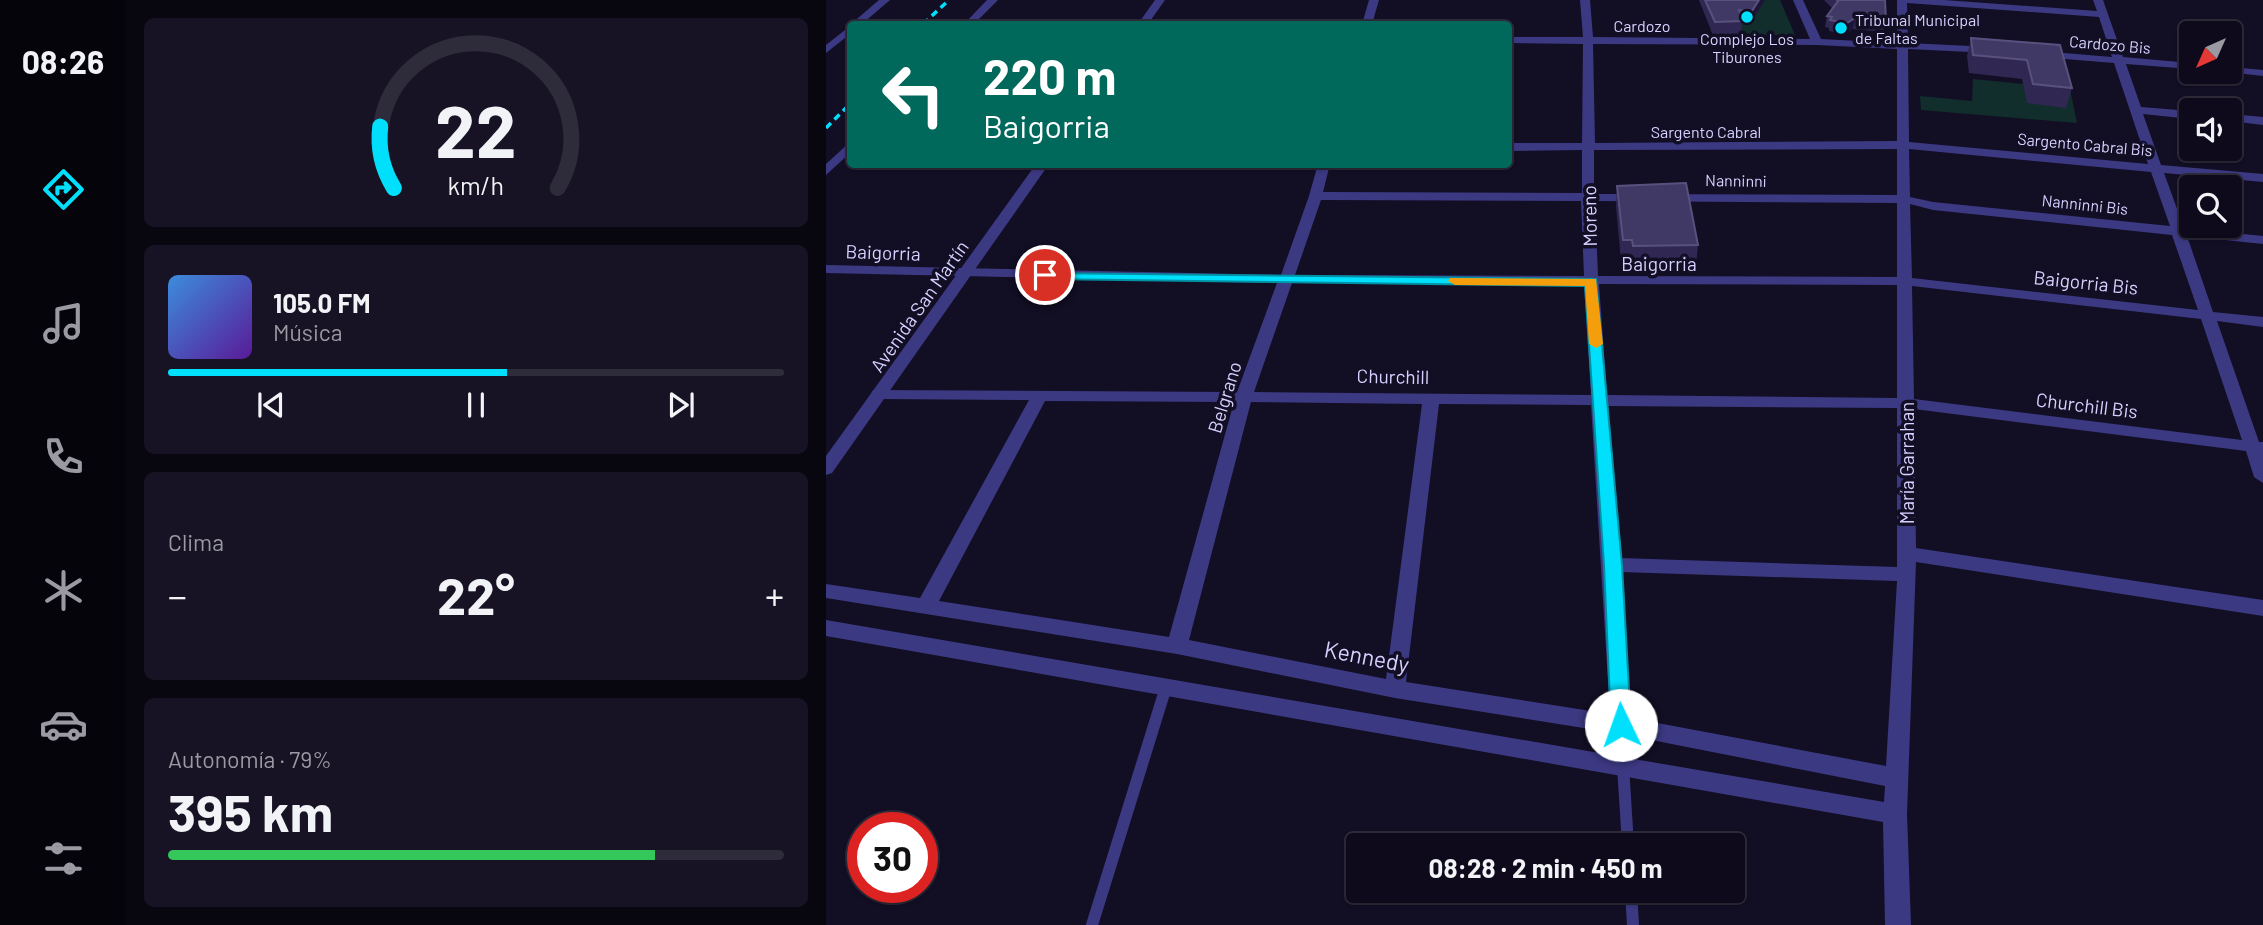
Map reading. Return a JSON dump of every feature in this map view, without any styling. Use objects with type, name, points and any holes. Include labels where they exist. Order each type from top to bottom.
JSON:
[{"type":"street","points":[[860,21],[885,0]]},
{"type":"street","points":[[972,21],[993,0]]},
{"type":"street","points":[[1145,21],[1160,0]]},
{"type":"street","points":[[1368,21],[1374,0]]},
{"type":"street","name":"Moreno","points":[[1585,0],[1590,40],[1587,196],[1591,282],[1613,565],[1621,725]]},
{"type":"street","points":[[1798,0],[1817,42],[1902,44],[1997,51]]},
{"type":"street","points":[[1902,0],[2100,7],[2207,315],[2258,447],[2263,477]]},
{"type":"street","name":"María Garrahan","points":[[1898,925],[1895,814],[1907,564],[1902,0]]},
{"type":"street","points":[[826,50],[847,32]]},
{"type":"street","points":[[826,40],[838,40]]},
{"type":"street","name":"Cardozo","points":[[1512,40],[1817,42]]},
{"type":"street","name":"Cardozo Bis","points":[[2024,53],[2179,65]]},
{"type":"street","points":[[2242,71],[2263,73]]},
{"type":"street","points":[[2136,110],[2179,114]]},
{"type":"street","points":[[2242,119],[2263,121]]},
{"type":"street","name":"Sargento Cabral","points":[[1512,147],[1903,145]]},
{"type":"street","name":"Sargento Cabral Bis","points":[[1903,145],[2263,178]]},
{"type":"street","points":[[826,171],[847,149]]},
{"type":"street","name":"Avenida San Martín","points":[[826,469],[1040,168]]},
{"type":"street","name":"Belgrano","points":[[1177,646],[1244,396],[1316,196],[1323,168]]},
{"type":"street","name":"Nanninni","points":[[1316,196],[1904,199]]},
{"type":"street","name":"Nanninni Bis","points":[[1904,199],[1933,206],[2263,240]]},
{"type":"street","name":"Baigorria","points":[[826,269],[1287,279],[1904,281]]},
{"type":"street","name":"Baigorria Bis","points":[[1904,281],[2263,322]]},
{"type":"street","name":"Churchill","points":[[879,394],[1905,403]]},
{"type":"street","points":[[926,606],[1040,395]]},
{"type":"street","points":[[1395,689],[1431,398]]},
{"type":"street","name":"Churchill Bis","points":[[1905,403],[2258,447]]},
{"type":"street","points":[[1613,565],[1907,564],[2263,608]]},
{"type":"street","name":"Kennedy","points":[[826,591],[1177,646],[1395,689],[1621,725],[1897,778]]},
{"type":"street","points":[[826,628],[1895,814]]},
{"type":"lane","points":[[1092,925],[1166,687]]},
{"type":"lane","points":[[1623,766],[1627,833]]},
{"type":"lane","points":[[1632,903],[1633,925]]},
{"type":"green space","name":"Complejo Los Tiburones","points":[[1699,0],[1780,0],[1795,35],[1713,35]]},
{"type":"green space","points":[[2054,64],[2065,65],[2077,123],[1921,110],[1920,96],[1972,101],[1973,79],[2023,84],[2028,103]]},
{"type":"building","points":[[1705,0],[1759,0],[1752,11],[1739,10],[1743,21],[1715,22]]},
{"type":"building","points":[[1837,0],[1885,0],[1886,21],[1855,18],[1847,23],[1830,20],[1832,17],[1827,16]]},
{"type":"building","points":[[1971,38],[2060,45],[2072,88],[2033,84],[2027,60],[1973,55]]},
{"type":"building","points":[[1686,183],[1698,245],[1633,246],[1632,240],[1623,240],[1617,186]]},
{"type":"railway","points":[[926,21],[949,0]]},
{"type":"railway","points":[[826,128],[847,107]]},
{"type":"slow traffic","points":[[1455,281],[1591,282],[1596,344]]},
{"type":"place","name":"Complejo Los Tiburones","points":[[1747,17]]},
{"type":"place","name":"Tribunal Municipal de Faltas","points":[[1841,28]]},
{"type":"route","points":[[1045,275],[1591,282],[1613,565],[1621,725]]}]
